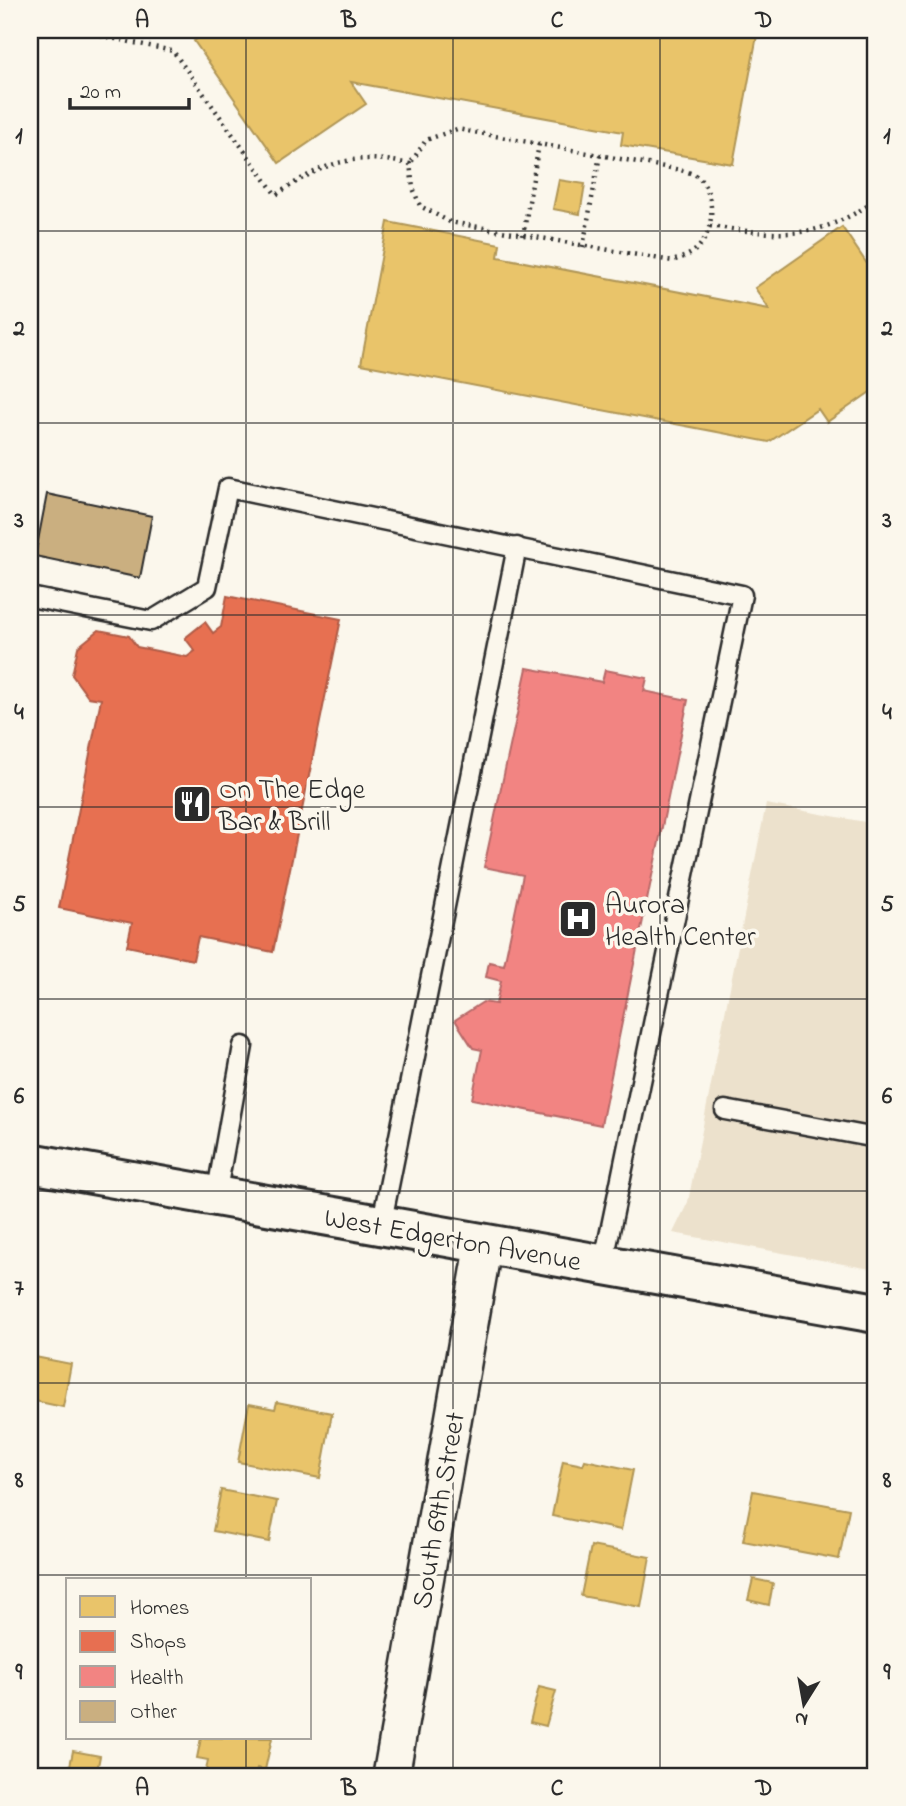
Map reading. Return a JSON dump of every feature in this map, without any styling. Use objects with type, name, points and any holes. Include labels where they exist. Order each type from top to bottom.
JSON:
[{"type":"street","name":"West Edgerton Avenue","points":[[30,1163],[876,1314]]},
{"type":"street","name":"South 69th Street","points":[[391,1776],[484,1244]]},
{"type":"lane","points":[[30,597],[151,621],[207,587],[228,488],[742,595],[603,1265]]},
{"type":"lane","points":[[381,1226],[517,547]]},
{"type":"lane","points":[[216,1196],[243,1046]]},
{"type":"lane","points":[[725,1110],[876,1138]]},
{"type":"path","points":[[87,33],[173,51],[275,195],[325,165],[345,159],[376,157],[410,164]]},
{"type":"path","points":[[457,129],[538,144],[681,170],[697,176],[712,208],[710,226],[694,252],[672,261],[450,222],[431,215],[420,206],[413,188],[410,164],[426,141],[457,129]]},
{"type":"path","points":[[523,236],[538,144]]},
{"type":"path","points":[[583,247],[600,155]]},
{"type":"path","points":[[710,226],[788,235],[820,230],[855,214],[876,200]]},
{"type":"shaded area","points":[[766,804],[876,824],[876,1270],[673,1233],[688,1202]]},
{"type":"building: Homes","points":[[210,30],[758,30],[733,164],[621,145],[623,132],[351,82],[366,104],[279,163],[194,41]]},
{"type":"building: Homes","points":[[559,180],[585,184],[580,214],[553,209]]},
{"type":"building: Homes","points":[[388,222],[500,244],[498,257],[769,309],[755,288],[842,227],[876,277],[876,388],[827,422],[818,409],[769,442],[361,364]]},
{"type":"building: Homes","points":[[30,1356],[71,1364],[63,1407],[30,1400]]},
{"type":"building: Homes","points":[[277,1402],[332,1413],[320,1478],[238,1462],[249,1404],[275,1409]]},
{"type":"building: Homes","points":[[585,1460],[633,1470],[621,1530],[552,1516],[563,1461],[583,1465]]},
{"type":"building: Homes","points":[[221,1490],[277,1501],[269,1542],[213,1531]]},
{"type":"building: Homes","points":[[753,1491],[849,1509],[839,1559],[743,1541]]},
{"type":"building: Homes","points":[[591,1546],[650,1557],[641,1607],[581,1596]]},
{"type":"building: Homes","points":[[753,1579],[773,1583],[769,1605],[748,1600]]},
{"type":"building: Homes","points":[[539,1687],[556,1691],[546,1726],[530,1722]]},
{"type":"building: Homes","points":[[201,1740],[272,1740],[265,1770],[257,1768],[255,1776],[205,1776],[208,1760],[197,1758]]},
{"type":"building: Homes","points":[[73,1751],[100,1756],[96,1776],[68,1776]]},
{"type":"building: Shops","name":"On The Edge Bar & Brill","points":[[227,596],[341,619],[273,952],[198,937],[193,960],[127,946],[132,923],[59,908],[101,699],[88,697],[72,675],[78,647],[99,630],[129,636],[137,647],[187,657],[195,651],[185,638],[205,622],[213,633],[221,627]]},
{"type":"building: Health","name":"Aurora Health Center","points":[[527,668],[602,682],[605,670],[647,678],[644,691],[688,700],[601,1125],[472,1099],[482,1050],[473,1048],[455,1020],[483,1002],[496,1004],[501,981],[486,977],[489,962],[504,965],[523,875],[484,867]]},
{"type":"building: Other","points":[[47,494],[152,516],[140,578],[35,556]]},
{"type":"place","name":"On The Edge Bar & Brill","points":[[192,804]]},
{"type":"place","name":"Aurora Health Center","points":[[578,919]]}]
